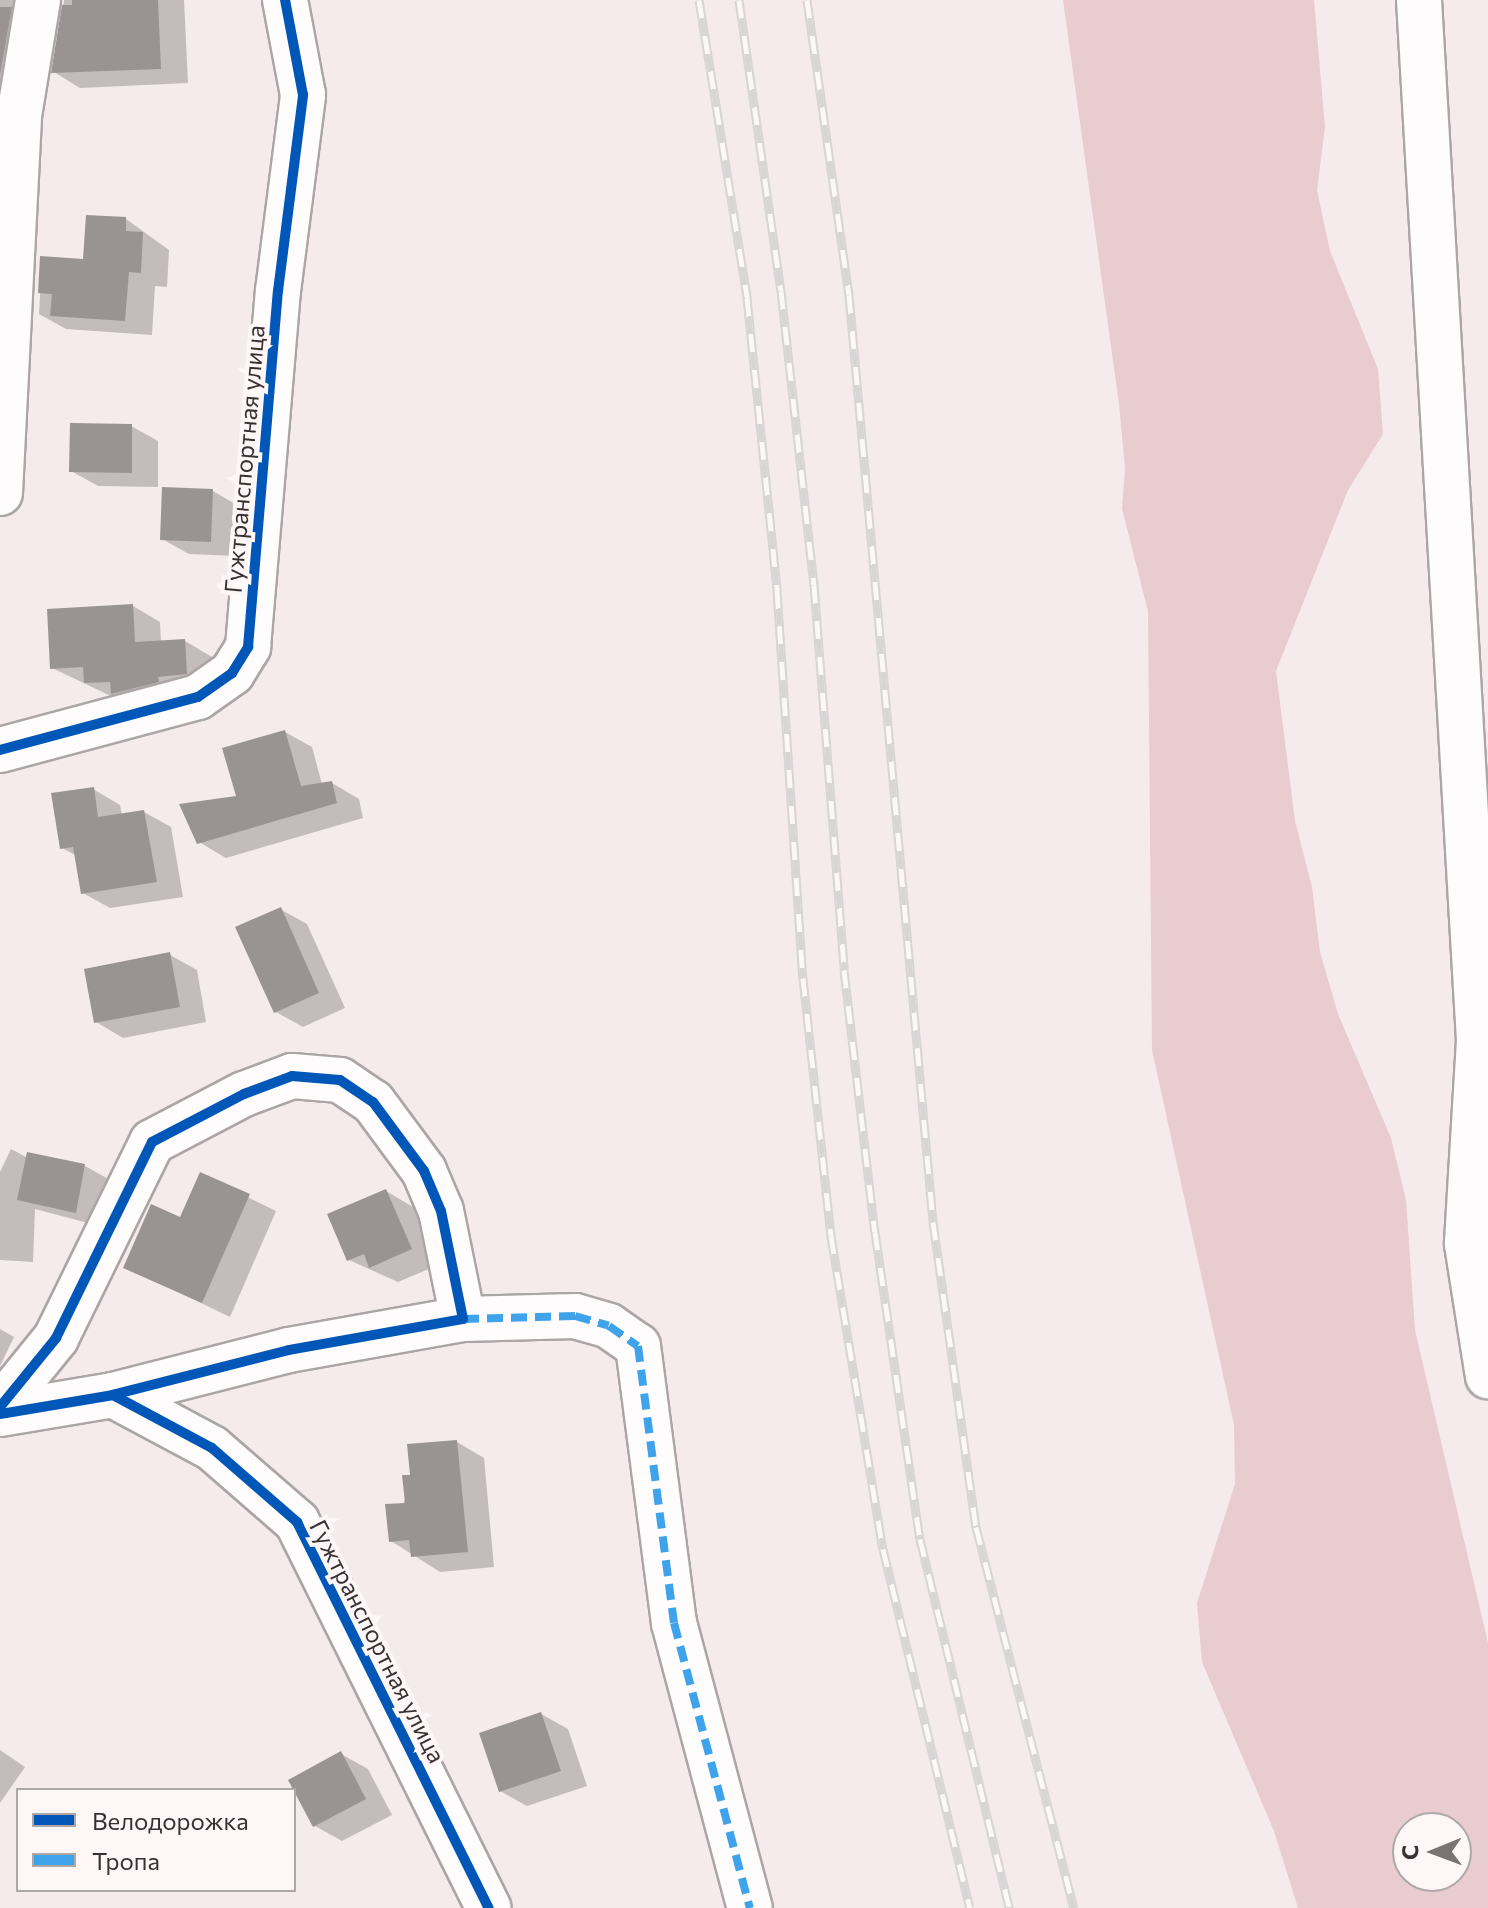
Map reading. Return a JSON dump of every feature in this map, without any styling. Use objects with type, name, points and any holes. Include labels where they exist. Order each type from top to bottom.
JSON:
[{"type":"street","points":[[0,493],[19,116],[38,0]]},
{"type":"street","name":"Гужтранспортная улица","points":[[0,750],[198,697],[232,673],[248,647],[278,291],[303,95],[285,0]]},
{"type":"street","points":[[1419,0],[1479,1040],[1467,1244],[1488,1376]]},
{"type":"street","points":[[0,1407],[56,1338],[152,1142],[244,1094],[292,1076],[340,1080],[373,1102],[400,1134],[441,1211],[463,1319]]},
{"type":"street","points":[[0,1414],[113,1395],[289,1350],[463,1319],[575,1316],[609,1326],[638,1346],[674,1623],[750,1908]]},
{"type":"street","name":"Гужтранспортная улица","points":[[113,1395],[212,1448],[297,1522],[489,1908]]},
{"type":"shaded area","points":[[1063,0],[1314,0],[1325,127],[1317,190],[1330,251],[1378,369],[1383,434],[1348,490],[1276,671],[1295,821],[1312,887],[1320,952],[1338,1014],[1391,1138],[1406,1200],[1415,1330],[1488,1643],[1488,1908],[1298,1908],[1274,1831],[1202,1662],[1197,1603],[1235,1484],[1234,1425],[1152,1050],[1148,611],[1122,509],[1125,468],[1119,404]]},
{"type":"building","points":[[72,0],[158,0],[161,69],[51,73],[62,5],[72,5]]},
{"type":"building","points":[[0,7],[12,7],[0,75]]},
{"type":"building","points":[[86,215],[126,217],[126,231],[143,232],[141,273],[129,272],[125,321],[50,316],[52,294],[38,293],[40,256],[83,259]]},
{"type":"building","points":[[70,423],[132,424],[132,473],[69,472]]},
{"type":"building","points":[[162,487],[213,489],[211,542],[160,540]]},
{"type":"building","points":[[133,604],[135,642],[185,639],[187,674],[158,677],[159,682],[111,694],[110,682],[84,683],[83,667],[50,669],[47,609]]},
{"type":"building","points":[[285,730],[301,786],[332,781],[337,803],[197,844],[179,804],[236,796],[222,748]]},
{"type":"building","points":[[94,787],[98,817],[144,810],[157,882],[81,894],[73,847],[60,849],[51,793]]},
{"type":"building","points":[[281,907],[319,993],[274,1013],[235,927]]},
{"type":"building","points":[[170,952],[180,1007],[94,1023],[84,969]]},
{"type":"building","points":[[27,1152],[85,1164],[76,1213],[17,1200]]},
{"type":"building","points":[[200,1172],[250,1194],[202,1303],[123,1268],[151,1204],[180,1217]]},
{"type":"building","points":[[386,1189],[412,1249],[369,1268],[364,1254],[347,1261],[327,1214]]},
{"type":"building","points":[[457,1440],[468,1552],[411,1557],[409,1540],[389,1542],[385,1504],[405,1503],[402,1475],[410,1475],[407,1444]]},
{"type":"building","points":[[541,1712],[561,1771],[499,1792],[479,1733]]},
{"type":"building","points":[[341,1751],[366,1799],[313,1827],[296,1795],[296,1788],[292,1788],[288,1780]]},
{"type":"railway","points":[[699,0],[747,298],[777,590],[803,978],[831,1236],[883,1549],[970,1908]]},
{"type":"railway","points":[[739,0],[781,291],[814,585],[844,970],[875,1232],[920,1539],[1009,1908]]},
{"type":"railway","points":[[807,0],[849,295],[933,1222],[976,1527],[1074,1908]]},
{"type":"marked path","points":[[463,1319],[575,1316],[609,1326],[638,1346],[674,1623],[750,1908]]},
{"type":"cycle path","points":[[0,750],[198,697],[232,673],[248,647],[278,291],[303,95],[285,0]]},
{"type":"cycle path","points":[[0,1407],[56,1338],[152,1142],[244,1094],[292,1076],[340,1080],[373,1102],[424,1171],[441,1211],[463,1319],[289,1350],[113,1395]]},
{"type":"cycle path","points":[[0,1414],[113,1395],[212,1448],[297,1522],[489,1908]]}]
